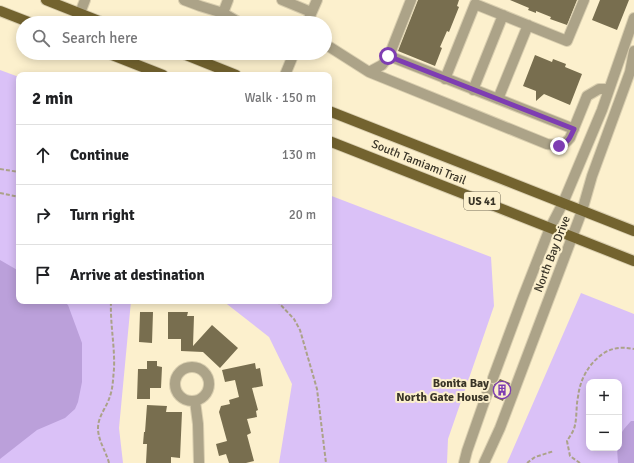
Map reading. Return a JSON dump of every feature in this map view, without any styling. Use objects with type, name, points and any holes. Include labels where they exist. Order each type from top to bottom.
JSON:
[{"type":"main road","points":[[46,0],[87,16]]},
{"type":"main road","points":[[0,11],[16,17]]},
{"type":"main road","points":[[125,60],[155,72]]},
{"type":"main road","points":[[198,60],[228,72]]},
{"type":"main road","name":"South Tamiami Trail","points":[[332,112],[634,231]]},
{"type":"main road","name":"South Tamiami Trail","points":[[332,142],[634,261]]},
{"type":"street","points":[[80,13],[85,0]]},
{"type":"street","points":[[184,0],[228,16]]},
{"type":"street","points":[[223,13],[228,0]]},
{"type":"street","points":[[282,0],[312,12]]},
{"type":"street","points":[[310,16],[317,0]]},
{"type":"street","points":[[369,72],[382,65],[388,56],[411,0]]},
{"type":"street","points":[[445,79],[475,4],[567,41],[584,0]]},
{"type":"street","points":[[473,90],[503,15]]},
{"type":"street","name":"North Bay Drive","points":[[493,378],[550,228],[563,203],[602,110],[634,18]]},
{"type":"street","points":[[498,99],[528,25]]},
{"type":"street","points":[[332,48],[369,72],[546,144],[559,146],[565,144],[570,138],[587,96],[599,89],[610,89]]},
{"type":"street","name":"North Bay Drive","points":[[484,463],[500,428],[582,211],[592,176],[630,72],[634,51]]},
{"type":"street","points":[[388,56],[574,129]]},
{"type":"street","points":[[286,72],[291,60]]},
{"type":"street","points":[[464,463],[467,450],[489,388]]},
{"type":"street","points":[[195,401],[198,424],[199,463]]},
{"type":"path","points":[[0,169],[16,172]]},
{"type":"path","points":[[0,193],[16,196]]},
{"type":"path","points":[[109,463],[101,444],[98,427],[110,398],[113,382],[114,351],[111,304]]},
{"type":"path","points":[[280,304],[294,319],[300,330],[318,389],[326,463]]},
{"type":"path","points":[[580,463],[570,456],[567,441],[575,424],[578,396],[584,376],[591,364],[598,357],[614,348],[622,347],[634,349]]},
{"type":"path","points":[[527,463],[535,457],[554,451]]},
{"type":"shaded area","points":[[0,70],[16,76],[16,304],[131,304],[119,428],[123,463],[0,463]]},
{"type":"shaded area","points":[[332,196],[491,257],[494,306],[448,439],[447,463],[279,463],[292,384],[269,337],[227,304],[332,304]]},
{"type":"shaded area","points":[[0,260],[16,269],[16,304],[68,305],[82,343],[82,382],[75,409],[65,418],[37,430],[0,459]]},
{"type":"shaded area","points":[[581,293],[634,314],[634,463],[507,463]]},
{"type":"shaded area","points":[[631,421],[634,421],[634,463],[618,463],[617,451],[622,451],[623,430]]},
{"type":"building","points":[[418,0],[459,0],[457,6],[459,7],[449,32],[447,31],[440,47],[442,48],[435,66],[398,51]]},
{"type":"building","points":[[510,0],[577,0],[567,25],[550,19],[551,17],[536,11],[536,13],[528,10],[529,8]]},
{"type":"building","points":[[600,0],[629,0],[617,30],[592,20]]},
{"type":"building","points":[[535,55],[552,62],[553,59],[566,64],[565,67],[582,74],[570,105],[544,94],[536,101],[536,91],[523,86]]},
{"type":"building","points":[[140,312],[153,312],[152,343],[139,342]]},
{"type":"building","points":[[168,312],[188,312],[187,316],[194,316],[193,346],[212,325],[238,348],[220,368],[203,352],[181,351],[181,339],[168,339]]},
{"type":"building","points":[[147,361],[157,361],[157,366],[162,367],[161,388],[150,388],[150,399],[137,399],[138,369],[147,369]]},
{"type":"building","points":[[255,363],[256,369],[260,368],[263,386],[252,388],[258,410],[256,411],[257,417],[247,419],[251,433],[247,435],[254,461],[246,463],[229,463],[226,454],[219,456],[216,444],[227,441],[219,412],[221,406],[230,404],[229,400],[239,397],[235,380],[225,382],[222,370]]},
{"type":"building","name":"Bonita Bay North Gate House","points":[[500,379],[510,383],[503,401],[494,397],[496,391],[494,384]]},
{"type":"building","points":[[147,405],[167,406],[166,412],[182,412],[180,458],[171,457],[171,463],[146,463],[147,444],[143,444]]},
{"type":"place","name":"Bonita Bay North Gate House","points":[[502,390]]},
{"type":"route","points":[[388,56],[574,129],[570,138],[565,144],[559,146]]}]
